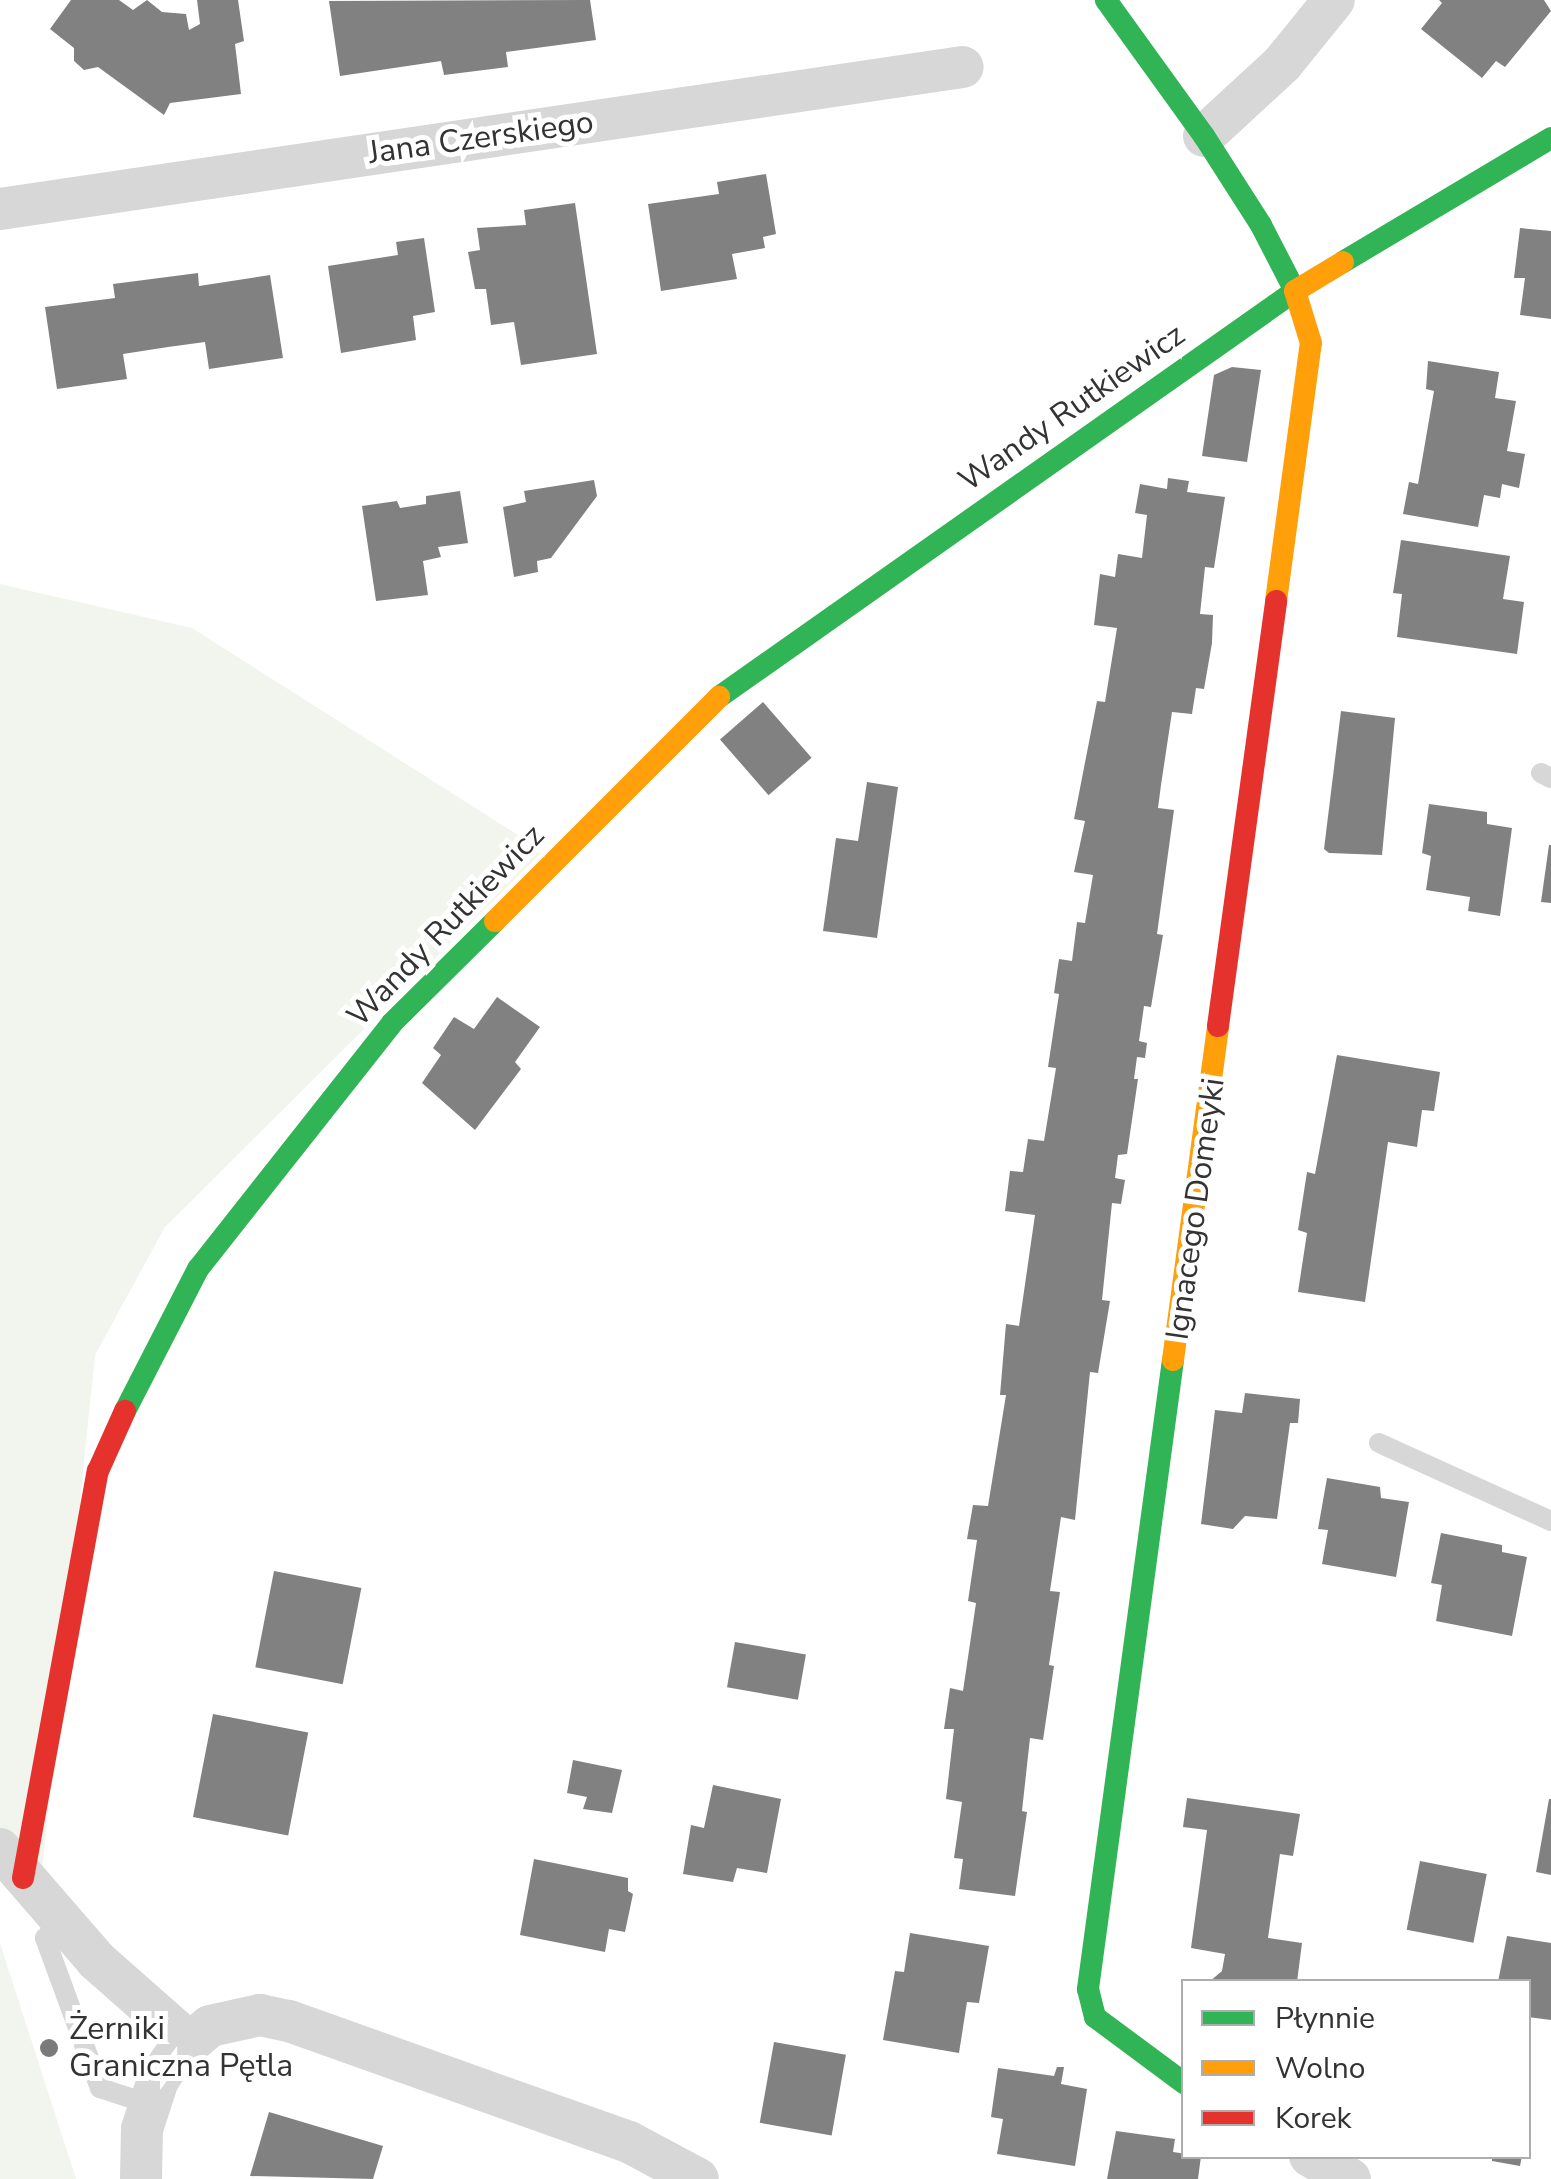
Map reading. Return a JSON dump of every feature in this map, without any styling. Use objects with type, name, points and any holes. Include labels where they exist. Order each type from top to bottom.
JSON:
[{"type":"street","name":"Ignacego Domeyki","points":[[1106,0],[1204,136],[1261,225],[1296,291],[1311,343],[1088,1990],[1095,2018],[1181,2081]]},
{"type":"street","points":[[1204,136],[1282,64],[1334,0]]},
{"type":"street","name":"Jana Czerskiego","points":[[0,208],[962,67]]},
{"type":"street","points":[[1296,291],[1551,138]]},
{"type":"street","name":"Wandy Rutkiewicz","points":[[12,1864],[98,1471],[151,1352],[198,1268],[392,1022],[726,691],[1296,291]]},
{"type":"street","points":[[12,1864],[119,1983],[189,2042]]},
{"type":"street","points":[[142,2179],[142,2128],[148,2104],[165,2069],[210,2026],[260,2015],[289,2021],[629,2142],[698,2179]]},
{"type":"street","points":[[1315,2159],[1350,2179]]},
{"type":"lane","points":[[1379,1443],[1551,1520]]},
{"type":"lane","points":[[60,1921],[45,1938],[100,2088],[148,2104]]},
{"type":"shaded area","points":[[0,584],[192,628],[543,851],[165,1227],[95,1355],[42,1871],[0,1831]]},
{"type":"shaded area","points":[[0,1943],[76,2179],[0,2179]]},
{"type":"building","points":[[71,0],[119,0],[133,10],[147,0],[162,12],[186,14],[189,30],[200,24],[197,0],[238,0],[244,41],[235,44],[241,94],[170,103],[164,115],[98,67],[84,70],[74,61],[74,48],[50,29]]},
{"type":"building","points":[[590,0],[596,40],[506,52],[508,67],[444,75],[441,61],[340,76],[329,1]]},
{"type":"building","points":[[1439,0],[1544,0],[1551,11],[1505,67],[1496,61],[1482,78],[1421,29],[1442,3]]},
{"type":"building","points":[[766,174],[776,234],[763,237],[765,248],[732,254],[737,279],[661,291],[648,204],[719,194],[717,182]]},
{"type":"building","points":[[575,203],[597,354],[521,365],[514,322],[491,325],[486,289],[475,289],[468,252],[480,250],[477,228],[526,225],[524,210]]},
{"type":"building","points":[[1520,228],[1551,231],[1551,319],[1520,315],[1525,278],[1514,278]]},
{"type":"building","points":[[424,238],[435,312],[413,316],[416,340],[341,353],[328,266],[398,255],[396,242]]},
{"type":"building","points":[[198,273],[199,286],[270,275],[283,358],[209,369],[205,342],[168,347],[123,354],[127,379],[57,389],[45,307],[115,298],[113,284]]},
{"type":"building","points":[[1428,361],[1499,372],[1495,398],[1516,401],[1507,451],[1525,454],[1519,488],[1502,484],[1500,498],[1484,495],[1478,527],[1403,514],[1409,482],[1418,484],[1434,391],[1426,389]]},
{"type":"building","points":[[1232,367],[1261,370],[1247,462],[1202,456],[1214,375]]},
{"type":"building","points":[[1168,478],[1189,481],[1187,492],[1225,497],[1214,568],[1205,567],[1200,614],[1213,615],[1212,643],[1204,689],[1196,688],[1192,714],[1172,712],[1158,808],[1174,810],[1157,934],[1163,935],[1151,1007],[1144,1006],[1139,1041],[1147,1043],[1145,1058],[1137,1057],[1134,1079],[1138,1079],[1127,1154],[1118,1155],[1115,1178],[1125,1180],[1121,1204],[1112,1203],[1102,1300],[1110,1301],[1098,1373],[1090,1372],[1075,1520],[1061,1517],[1050,1591],[1060,1592],[1049,1665],[1054,1666],[1043,1740],[1030,1738],[1022,1811],[1027,1812],[1015,1896],[959,1889],[963,1859],[954,1858],[962,1802],[946,1799],[954,1729],[944,1729],[950,1688],[963,1691],[976,1603],[968,1601],[977,1540],[967,1539],[973,1505],[988,1506],[1006,1395],[1000,1395],[1006,1324],[1019,1326],[1035,1215],[1005,1211],[1010,1171],[1023,1172],[1028,1139],[1044,1141],[1056,1068],[1048,1067],[1059,994],[1054,993],[1059,959],[1072,961],[1077,922],[1085,923],[1093,875],[1074,872],[1085,821],[1074,819],[1097,701],[1105,702],[1117,628],[1094,625],[1100,574],[1115,577],[1118,554],[1142,558],[1147,515],[1135,513],[1140,484],[1167,489]]},
{"type":"building","points":[[594,480],[597,496],[551,558],[537,561],[538,572],[514,577],[503,507],[526,502],[524,491]]},
{"type":"building","points":[[460,491],[468,543],[438,547],[441,557],[423,561],[428,595],[376,601],[362,506],[397,501],[400,508],[426,504],[426,496]]},
{"type":"building","points":[[1401,540],[1510,556],[1503,599],[1524,602],[1517,654],[1397,637],[1402,594],[1393,593]]},
{"type":"building","points":[[763,702],[812,758],[769,795],[720,739]]},
{"type":"building","points":[[1341,711],[1395,718],[1382,855],[1329,853],[1324,849]]},
{"type":"building","points":[[867,782],[898,787],[877,938],[823,931],[836,838],[858,841]]},
{"type":"building","points":[[1429,804],[1487,812],[1487,824],[1512,828],[1500,916],[1468,911],[1470,897],[1426,890],[1431,856],[1422,853]]},
{"type":"building","points":[[1551,845],[1551,903],[1541,902]]},
{"type":"building","points":[[497,997],[540,1027],[515,1062],[521,1069],[475,1130],[422,1083],[441,1055],[433,1048],[454,1017],[474,1029]]},
{"type":"building","points":[[1337,1055],[1440,1072],[1434,1111],[1422,1110],[1417,1147],[1388,1142],[1365,1302],[1298,1292],[1307,1233],[1298,1230],[1307,1172],[1315,1174]]},
{"type":"building","points":[[1245,1393],[1300,1399],[1298,1423],[1290,1423],[1277,1519],[1245,1516],[1233,1529],[1201,1524],[1215,1410],[1242,1413]]},
{"type":"building","points":[[1327,1478],[1380,1487],[1381,1498],[1409,1502],[1396,1577],[1322,1564],[1328,1530],[1318,1529]]},
{"type":"building","points":[[1441,1533],[1502,1545],[1502,1552],[1527,1557],[1512,1636],[1436,1621],[1442,1585],[1431,1583]]},
{"type":"building","points":[[274,1571],[361,1588],[343,1684],[255,1667]]},
{"type":"building","points":[[735,1642],[806,1655],[798,1700],[727,1687]]},
{"type":"building","points":[[213,1714],[308,1733],[288,1836],[193,1817]]},
{"type":"building","points":[[573,1760],[622,1770],[612,1813],[583,1809],[587,1797],[567,1793]]},
{"type":"building","points":[[713,1785],[781,1799],[767,1873],[737,1868],[733,1882],[683,1874],[691,1825],[704,1828]]},
{"type":"building","points":[[1187,1798],[1300,1814],[1293,1856],[1280,1854],[1268,1938],[1302,1943],[1297,1979],[1213,1979],[1222,1971],[1225,1954],[1191,1948],[1207,1830],[1183,1827]]},
{"type":"building","points":[[1551,1799],[1551,1875],[1536,1872]]},
{"type":"building","points":[[534,1859],[628,1878],[628,1891],[633,1894],[625,1932],[609,1929],[605,1952],[520,1935]]},
{"type":"building","points":[[1420,1861],[1487,1874],[1473,1943],[1407,1930]]},
{"type":"building","points":[[910,1933],[989,1946],[979,2003],[967,2002],[959,2053],[883,2040],[895,1971],[904,1972]]},
{"type":"building","points":[[1507,1936],[1551,1943],[1551,2020],[1531,2017],[1531,1979],[1499,1979]]},
{"type":"building","points":[[774,2042],[846,2055],[832,2135],[760,2123]]},
{"type":"building","points":[[1057,2067],[1064,2067],[1061,2084],[1087,2089],[1075,2166],[997,2154],[1003,2119],[991,2117],[998,2068],[1054,2076]]},
{"type":"building","points":[[269,2112],[383,2146],[373,2179],[250,2176]]},
{"type":"building","points":[[1116,2131],[1175,2139],[1173,2152],[1181,2153],[1181,2159],[1201,2159],[1198,2179],[1107,2179]]},
{"type":"building","points":[[1492,2159],[1521,2159],[1520,2166]]},
{"type":"traffic: fast","points":[[719,697],[1295,291],[1261,225],[1204,136],[1106,0]]},
{"type":"traffic: fast","points":[[1343,262],[1551,138]]},
{"type":"traffic: fast","points":[[125,1411],[198,1269],[392,1023],[495,921]]},
{"type":"traffic: fast","points":[[1173,1360],[1088,1989],[1095,2017],[1181,2081]]},
{"type":"traffic: slow","points":[[1276,601],[1311,343],[1295,291],[1343,262]]},
{"type":"traffic: slow","points":[[495,921],[719,697]]},
{"type":"traffic: slow","points":[[1173,1360],[1218,1026]]},
{"type":"traffic: jam","points":[[1218,1026],[1276,601]]},
{"type":"traffic: jam","points":[[23,1878],[98,1471],[125,1411]]},
{"type":"place","name":"Żerniki Graniczna Pętla","points":[[49,2048]]}]
